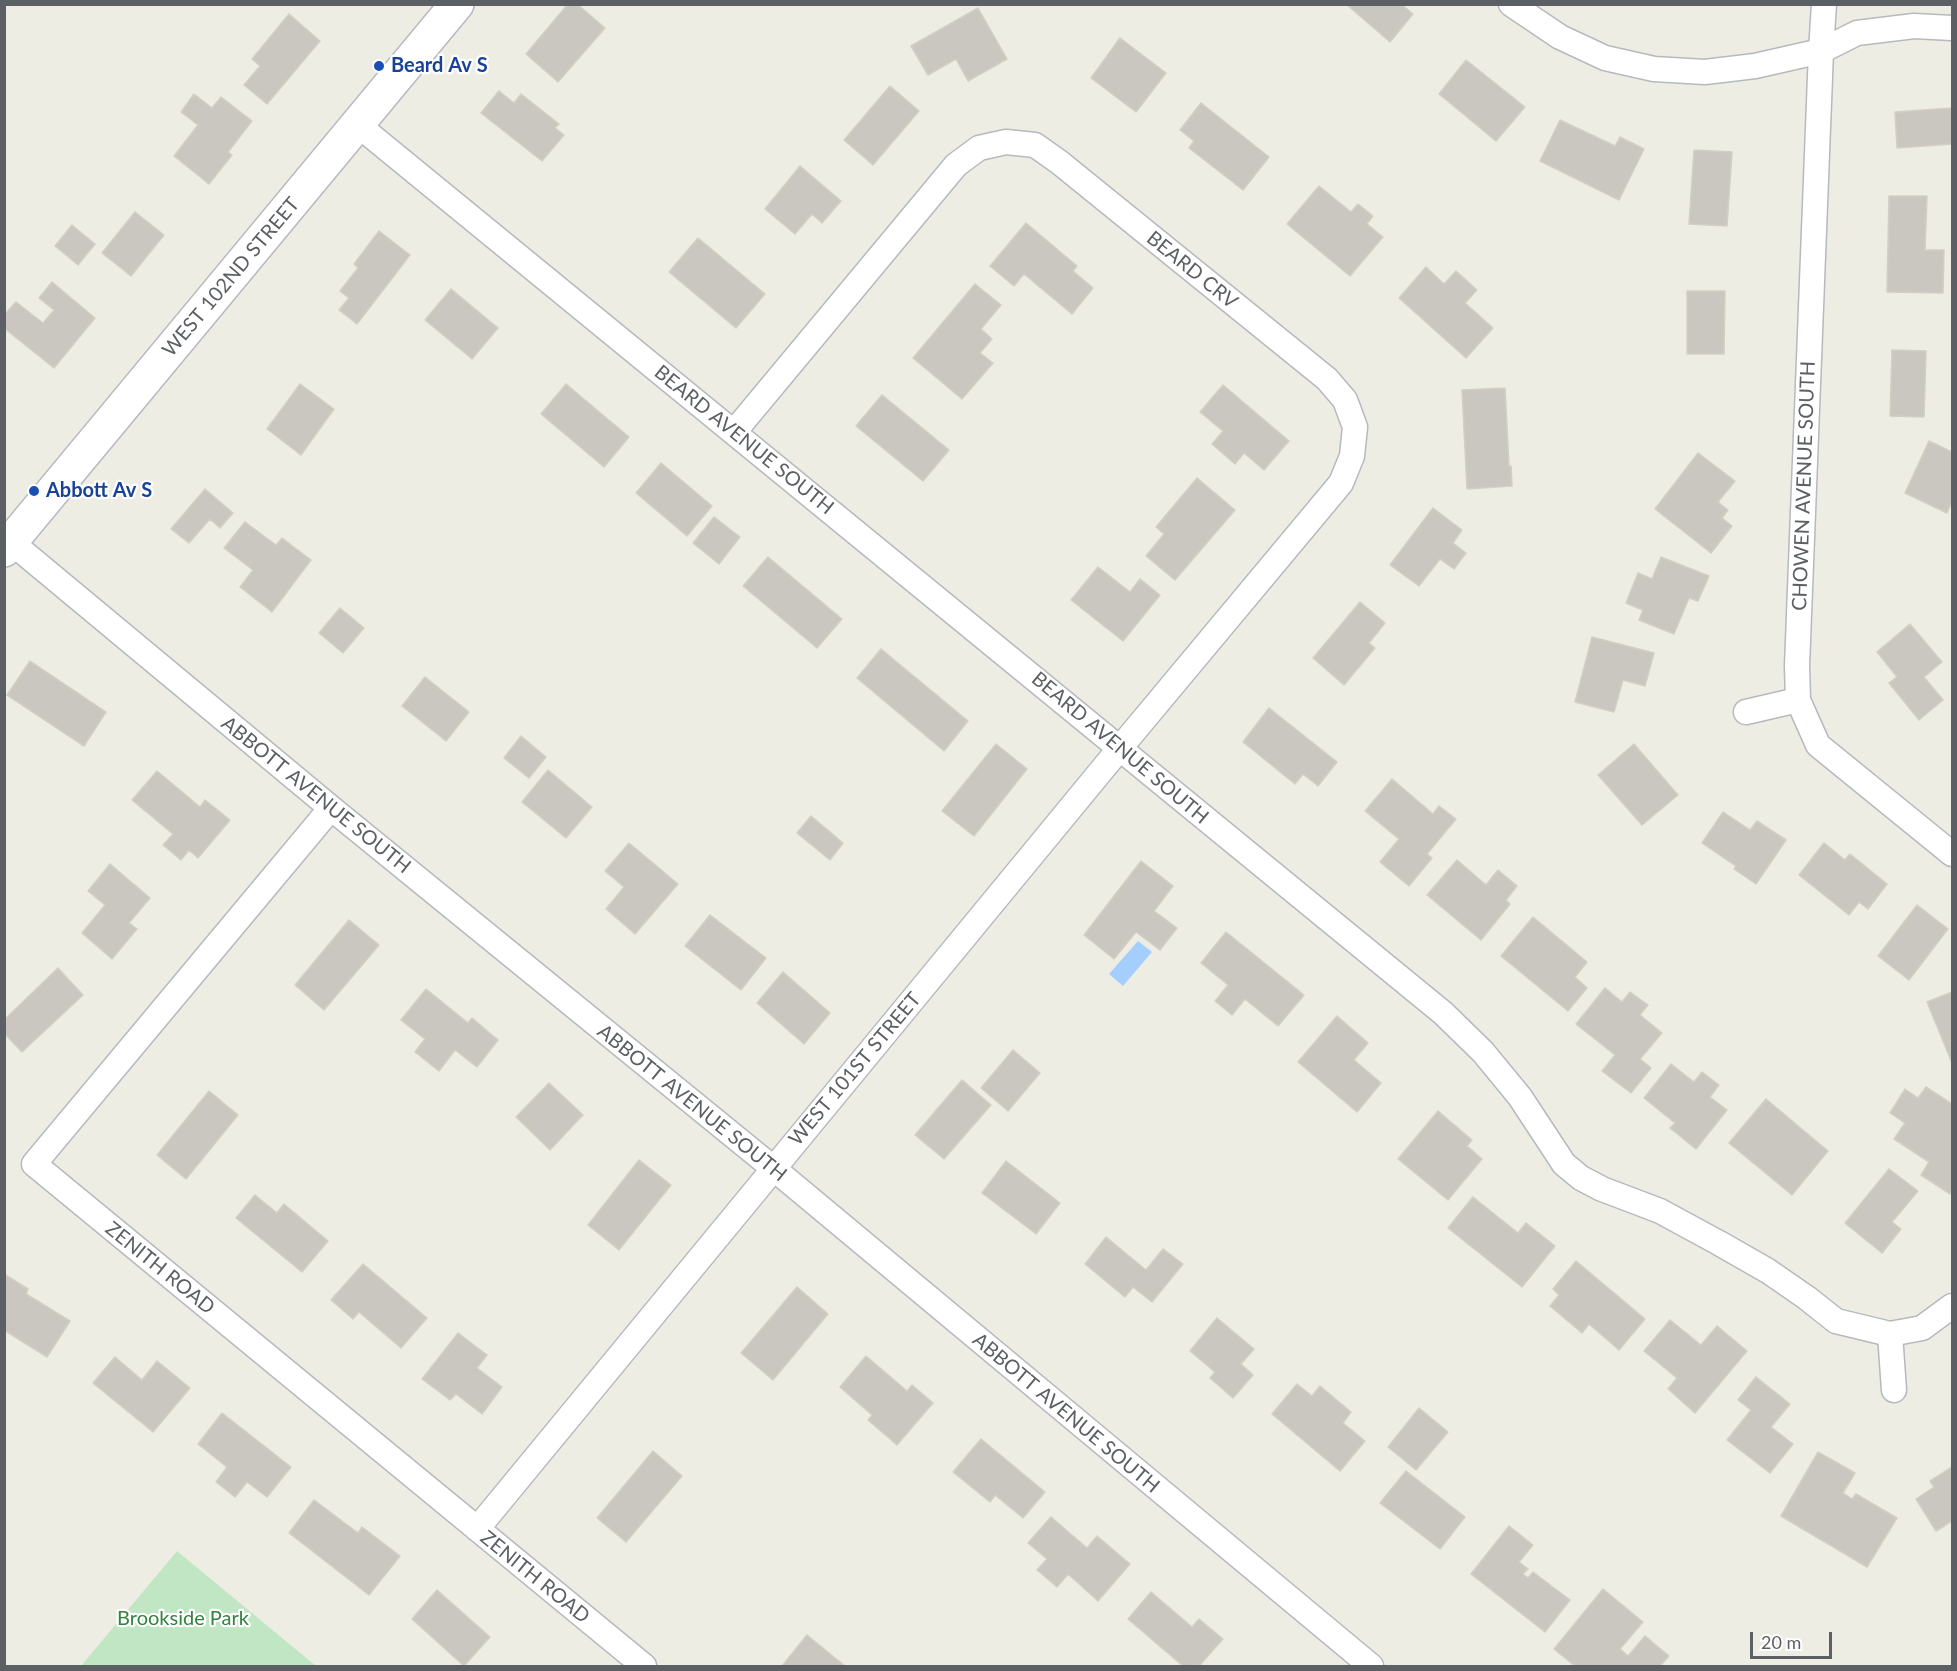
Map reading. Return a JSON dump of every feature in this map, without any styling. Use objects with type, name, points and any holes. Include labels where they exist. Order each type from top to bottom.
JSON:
[{"type":"street","name":"WEST 102ND STREET","points":[[8,546],[457,4]]},
{"type":"street","points":[[1511,4],[1560,37],[1605,58],[1654,69],[1705,72],[1755,66],[1821,51],[1857,33],[1914,26],[1953,28]]},
{"type":"street","name":"CHOWEN AVENUE SOUTH","points":[[1824,4],[1797,666],[1798,700],[1818,745],[1953,854]]},
{"type":"street","name":"BEARD AVENUE SOUTH","points":[[358,125],[1443,1013],[1483,1052],[1520,1097],[1564,1164],[1581,1178],[1602,1189],[1660,1211],[1719,1243],[1768,1271],[1836,1322],[1890,1334]]},
{"type":"street","name":"BEARD CRV","points":[[734,432],[956,165],[979,148],[1006,142],[1035,145],[1059,162],[1327,379],[1346,400],[1355,428],[1352,456],[1341,483],[1120,748]]},
{"type":"street","name":"ABBOTT AVENUE SOUTH","points":[[8,546],[773,1168],[1371,1666]]},
{"type":"street","points":[[1746,712],[1798,700]]},
{"type":"street","name":"WEST 101ST STREET","points":[[477,1529],[1120,748]]},
{"type":"street","name":"ZENITH ROAD","points":[[331,808],[34,1164],[644,1666]]},
{"type":"street","points":[[1893,1390],[1890,1334],[1922,1328],[1953,1306]]},
{"type":"green space","name":"Brookside Park","points":[[177,1551],[316,1666],[81,1666]]},
{"type":"water","points":[[1138,941],[1152,952],[1123,986],[1109,974]]},
{"type":"building","points":[[568,4],[577,4],[605,28],[558,82],[526,54]]},
{"type":"building","points":[[1346,4],[1401,4],[1413,14],[1390,42]]},
{"type":"building","points":[[978,8],[1007,59],[968,81],[956,59],[928,75],[911,46]]},
{"type":"building","points":[[289,14],[320,41],[267,104],[244,85],[260,66],[252,59]]},
{"type":"building","points":[[1120,38],[1166,73],[1136,112],[1091,78]]},
{"type":"building","points":[[1466,60],[1525,107],[1496,141],[1439,94]]},
{"type":"building","points":[[890,86],[919,111],[873,165],[844,140]]},
{"type":"building","points":[[499,91],[514,103],[521,94],[559,124],[555,128],[564,135],[542,161],[481,113]]},
{"type":"building","points":[[194,94],[212,108],[221,97],[252,121],[228,152],[232,155],[209,184],[174,156],[198,125],[181,112]]},
{"type":"building","points":[[1201,103],[1269,157],[1243,190],[1189,148],[1194,141],[1180,130]]},
{"type":"building","points":[[1952,108],[1952,144],[1897,148],[1895,112]]},
{"type":"building","points":[[1560,120],[1615,146],[1620,137],[1644,149],[1619,200],[1540,161]]},
{"type":"building","points":[[1694,150],[1732,152],[1727,226],[1689,224]]},
{"type":"building","points":[[800,166],[841,201],[822,223],[812,214],[795,234],[765,209]]},
{"type":"building","points":[[1319,186],[1351,212],[1358,204],[1373,216],[1367,224],[1383,237],[1350,276],[1287,224]]},
{"type":"building","points":[[1889,196],[1927,196],[1925,250],[1944,250],[1943,293],[1887,292]]},
{"type":"building","points":[[135,212],[164,235],[131,276],[102,253]]},
{"type":"building","points":[[1026,223],[1077,266],[1073,271],[1093,288],[1072,314],[1024,274],[1014,286],[990,266]]},
{"type":"building","points":[[72,225],[95,244],[78,265],[55,246]]},
{"type":"building","points":[[379,231],[410,255],[357,324],[339,310],[349,298],[340,291],[358,268],[354,264]]},
{"type":"building","points":[[698,238],[765,294],[736,328],[669,272]]},
{"type":"building","points":[[1426,267],[1444,284],[1456,271],[1477,290],[1465,303],[1493,328],[1466,358],[1399,298]]},
{"type":"building","points":[[52,282],[95,318],[54,368],[4,328],[4,315],[16,302],[43,323],[54,310],[39,298]]},
{"type":"building","points":[[975,284],[1001,305],[981,329],[992,339],[980,353],[993,363],[962,399],[913,358]]},
{"type":"building","points":[[451,289],[498,328],[472,359],[425,320]]},
{"type":"building","points":[[1687,291],[1725,291],[1724,354],[1687,354]]},
{"type":"building","points":[[1892,350],[1926,351],[1924,417],[1890,416]]},
{"type":"building","points":[[300,384],[334,409],[301,455],[267,429]]},
{"type":"building","points":[[566,384],[629,437],[604,467],[541,414]]},
{"type":"building","points":[[1223,385],[1289,441],[1264,470],[1244,453],[1235,464],[1212,444],[1223,431],[1200,412]]},
{"type":"building","points":[[1505,388],[1512,486],[1467,489],[1462,390]]},
{"type":"building","points":[[882,395],[949,450],[923,481],[856,426]]},
{"type":"building","points":[[1929,441],[1952,452],[1952,502],[1947,513],[1905,493]]},
{"type":"building","points":[[1698,453],[1735,481],[1718,502],[1728,510],[1722,518],[1732,526],[1711,553],[1655,509]]},
{"type":"building","points":[[661,463],[712,506],[687,536],[636,493]]},
{"type":"building","points":[[1197,478],[1235,510],[1175,580],[1146,556],[1164,534],[1156,527]]},
{"type":"building","points":[[205,489],[233,513],[220,528],[210,519],[189,543],[171,529]]},
{"type":"building","points":[[1433,508],[1462,530],[1453,543],[1466,553],[1454,569],[1440,559],[1419,586],[1390,565]]},
{"type":"building","points":[[714,517],[740,537],[719,564],[693,543]]},
{"type":"building","points":[[245,522],[276,545],[282,538],[311,560],[272,612],[240,587],[253,570],[224,548]]},
{"type":"building","points":[[768,557],[842,619],[817,648],[743,586]]},
{"type":"building","points":[[1661,557],[1709,576],[1698,601],[1689,598],[1674,634],[1639,620],[1643,610],[1626,603],[1638,573],[1652,579]]},
{"type":"building","points":[[1098,567],[1130,592],[1140,579],[1160,595],[1123,641],[1071,600]]},
{"type":"building","points":[[1360,602],[1385,623],[1369,643],[1375,648],[1344,685],[1313,658]]},
{"type":"building","points":[[340,608],[364,628],[343,653],[319,633]]},
{"type":"building","points":[[1910,624],[1942,662],[1924,677],[1943,700],[1919,720],[1889,683],[1897,677],[1877,652]]},
{"type":"building","points":[[1592,637],[1654,653],[1645,686],[1623,680],[1614,712],[1575,702]]},
{"type":"building","points":[[881,649],[968,721],[944,751],[857,678]]},
{"type":"building","points":[[30,661],[106,712],[84,746],[7,695]]},
{"type":"building","points":[[425,677],[469,712],[446,741],[402,706]]},
{"type":"building","points":[[1269,708],[1337,762],[1318,786],[1303,774],[1295,784],[1243,742]]},
{"type":"building","points":[[521,736],[546,757],[529,778],[504,758]]},
{"type":"building","points":[[996,744],[1027,769],[974,836],[942,811]]},
{"type":"building","points":[[1634,744],[1678,795],[1642,825],[1598,775]]},
{"type":"building","points":[[548,770],[592,807],[566,838],[522,802]]},
{"type":"building","points":[[157,771],[200,807],[205,800],[230,820],[198,858],[189,850],[181,860],[163,845],[173,834],[132,800]]},
{"type":"building","points":[[1392,779],[1433,814],[1439,806],[1456,819],[1427,854],[1432,858],[1409,886],[1380,862],[1399,839],[1365,811]]},
{"type":"building","points":[[1723,812],[1750,830],[1757,821],[1786,840],[1756,884],[1734,869],[1736,866],[1702,843]]},
{"type":"building","points":[[811,816],[843,843],[830,860],[797,833]]},
{"type":"building","points":[[629,843],[678,884],[635,934],[606,909],[624,887],[605,871]]},
{"type":"building","points":[[1824,843],[1845,860],[1850,854],[1887,884],[1868,909],[1859,902],[1849,915],[1799,875]]},
{"type":"building","points":[[1457,860],[1486,885],[1498,870],[1517,886],[1506,900],[1510,904],[1481,940],[1427,895]]},
{"type":"building","points":[[1141,861],[1173,886],[1154,911],[1177,928],[1160,950],[1136,932],[1114,959],[1084,935]]},
{"type":"building","points":[[110,864],[150,898],[129,923],[137,929],[112,959],[82,933],[105,905],[88,891]]},
{"type":"building","points":[[1917,905],[1948,929],[1909,980],[1878,956]]},
{"type":"building","points":[[710,915],[766,958],[741,990],[685,946]]},
{"type":"building","points":[[1533,917],[1587,962],[1575,977],[1587,988],[1568,1011],[1501,956]]},
{"type":"building","points":[[349,920],[379,945],[324,1010],[295,985]]},
{"type":"building","points":[[1226,932],[1304,995],[1278,1026],[1245,999],[1232,1015],[1215,1001],[1228,985],[1201,963]]},
{"type":"building","points":[[58,968],[83,995],[22,1052],[4,1033],[4,1020]]},
{"type":"building","points":[[783,972],[830,1013],[804,1044],[757,1003]]},
{"type":"building","points":[[1605,988],[1622,1002],[1630,992],[1648,1005],[1640,1015],[1662,1033],[1640,1059],[1651,1068],[1631,1093],[1602,1071],[1615,1055],[1576,1024]]},
{"type":"building","points":[[426,989],[468,1023],[472,1018],[498,1040],[477,1067],[455,1050],[439,1071],[415,1052],[425,1039],[401,1020]]},
{"type":"building","points":[[1952,992],[1952,1063],[1927,1002]]},
{"type":"building","points":[[1337,1016],[1368,1043],[1354,1060],[1381,1083],[1357,1112],[1298,1062]]},
{"type":"building","points":[[1013,1050],[1040,1073],[1008,1111],[981,1088]]},
{"type":"building","points":[[1671,1064],[1694,1082],[1702,1072],[1719,1085],[1710,1097],[1727,1110],[1696,1149],[1670,1128],[1675,1123],[1644,1098]]},
{"type":"building","points":[[962,1080],[991,1105],[944,1159],[915,1135]]},
{"type":"building","points":[[549,1083],[583,1115],[550,1150],[516,1117]]},
{"type":"building","points":[[1926,1087],[1952,1104],[1952,1190],[1950,1194],[1921,1175],[1929,1162],[1894,1139],[1905,1123],[1890,1113],[1905,1089],[1918,1098]]},
{"type":"building","points":[[209,1091],[238,1115],[186,1179],[157,1155]]},
{"type":"building","points":[[1766,1099],[1828,1151],[1792,1195],[1729,1143]]},
{"type":"building","points":[[1438,1111],[1472,1140],[1467,1146],[1482,1159],[1448,1200],[1398,1159]]},
{"type":"building","points":[[639,1160],[671,1185],[619,1250],[588,1225]]},
{"type":"building","points":[[1006,1161],[1060,1203],[1036,1234],[982,1193]]},
{"type":"building","points":[[1889,1169],[1918,1191],[1892,1222],[1901,1229],[1882,1253],[1845,1223]]},
{"type":"building","points":[[255,1195],[277,1213],[284,1204],[328,1241],[302,1272],[236,1218]]},
{"type":"building","points":[[1473,1197],[1518,1233],[1526,1223],[1555,1246],[1522,1287],[1448,1228]]},
{"type":"building","points":[[1106,1237],[1146,1270],[1163,1249],[1183,1264],[1152,1302],[1133,1287],[1125,1297],[1085,1264]]},
{"type":"building","points":[[1576,1261],[1645,1319],[1619,1350],[1589,1324],[1582,1333],[1550,1306],[1559,1295],[1553,1289]]},
{"type":"building","points":[[363,1264],[427,1318],[401,1348],[359,1312],[353,1319],[331,1300]]},
{"type":"building","points":[[4,1274],[28,1289],[26,1294],[70,1321],[47,1357],[4,1330]]},
{"type":"building","points":[[797,1287],[828,1314],[773,1380],[741,1353]]},
{"type":"building","points":[[1217,1318],[1254,1349],[1241,1364],[1253,1375],[1233,1398],[1210,1378],[1215,1372],[1190,1351]]},
{"type":"building","points":[[1670,1320],[1701,1345],[1717,1326],[1747,1351],[1695,1413],[1668,1389],[1677,1378],[1644,1351]]},
{"type":"building","points":[[458,1333],[487,1355],[477,1368],[502,1387],[482,1414],[456,1394],[450,1400],[422,1379]]},
{"type":"building","points":[[866,1356],[907,1391],[912,1385],[933,1403],[897,1445],[868,1420],[872,1415],[840,1387]]},
{"type":"building","points":[[115,1357],[142,1380],[157,1361],[190,1388],[153,1432],[93,1383]]},
{"type":"building","points":[[1756,1377],[1790,1404],[1771,1427],[1793,1444],[1770,1473],[1727,1440],[1751,1410],[1738,1400]]},
{"type":"building","points":[[1297,1384],[1312,1396],[1320,1386],[1351,1412],[1343,1423],[1365,1441],[1340,1471],[1272,1414]]},
{"type":"building","points":[[1419,1408],[1448,1432],[1416,1470],[1388,1447]]},
{"type":"building","points":[[222,1413],[291,1467],[267,1497],[247,1482],[235,1497],[216,1482],[227,1467],[198,1444]]},
{"type":"building","points":[[981,1439],[1045,1492],[1023,1518],[995,1495],[990,1502],[953,1472]]},
{"type":"building","points":[[653,1451],[682,1476],[626,1542],[597,1518]]},
{"type":"building","points":[[1818,1452],[1855,1473],[1843,1493],[1852,1499],[1856,1494],[1897,1518],[1867,1567],[1781,1516]]},
{"type":"building","points":[[1952,1467],[1952,1521],[1936,1531],[1916,1499],[1934,1487],[1930,1481]]},
{"type":"building","points":[[1406,1471],[1465,1517],[1440,1549],[1380,1503]]},
{"type":"building","points":[[314,1500],[358,1533],[362,1527],[400,1556],[369,1595],[289,1533]]},
{"type":"building","points":[[1051,1517],[1087,1548],[1097,1536],[1130,1564],[1098,1601],[1068,1574],[1057,1587],[1037,1570],[1047,1559],[1028,1543]]},
{"type":"building","points":[[1509,1526],[1533,1545],[1519,1562],[1528,1569],[1523,1574],[1528,1578],[1533,1572],[1570,1600],[1545,1632],[1471,1574]]},
{"type":"building","points":[[1603,1589],[1643,1622],[1620,1649],[1628,1656],[1645,1636],[1669,1656],[1660,1666],[1575,1666],[1554,1649]]},
{"type":"building","points":[[437,1590],[490,1637],[464,1666],[412,1619]]},
{"type":"building","points":[[1151,1592],[1192,1627],[1199,1619],[1223,1639],[1199,1666],[1183,1666],[1128,1619]]},
{"type":"building","points":[[807,1635],[845,1666],[782,1666]]},
{"type":"place","name":"Beard Av S","points":[[379,66]]},
{"type":"place","name":"Abbott Av S","points":[[34,491]]}]
